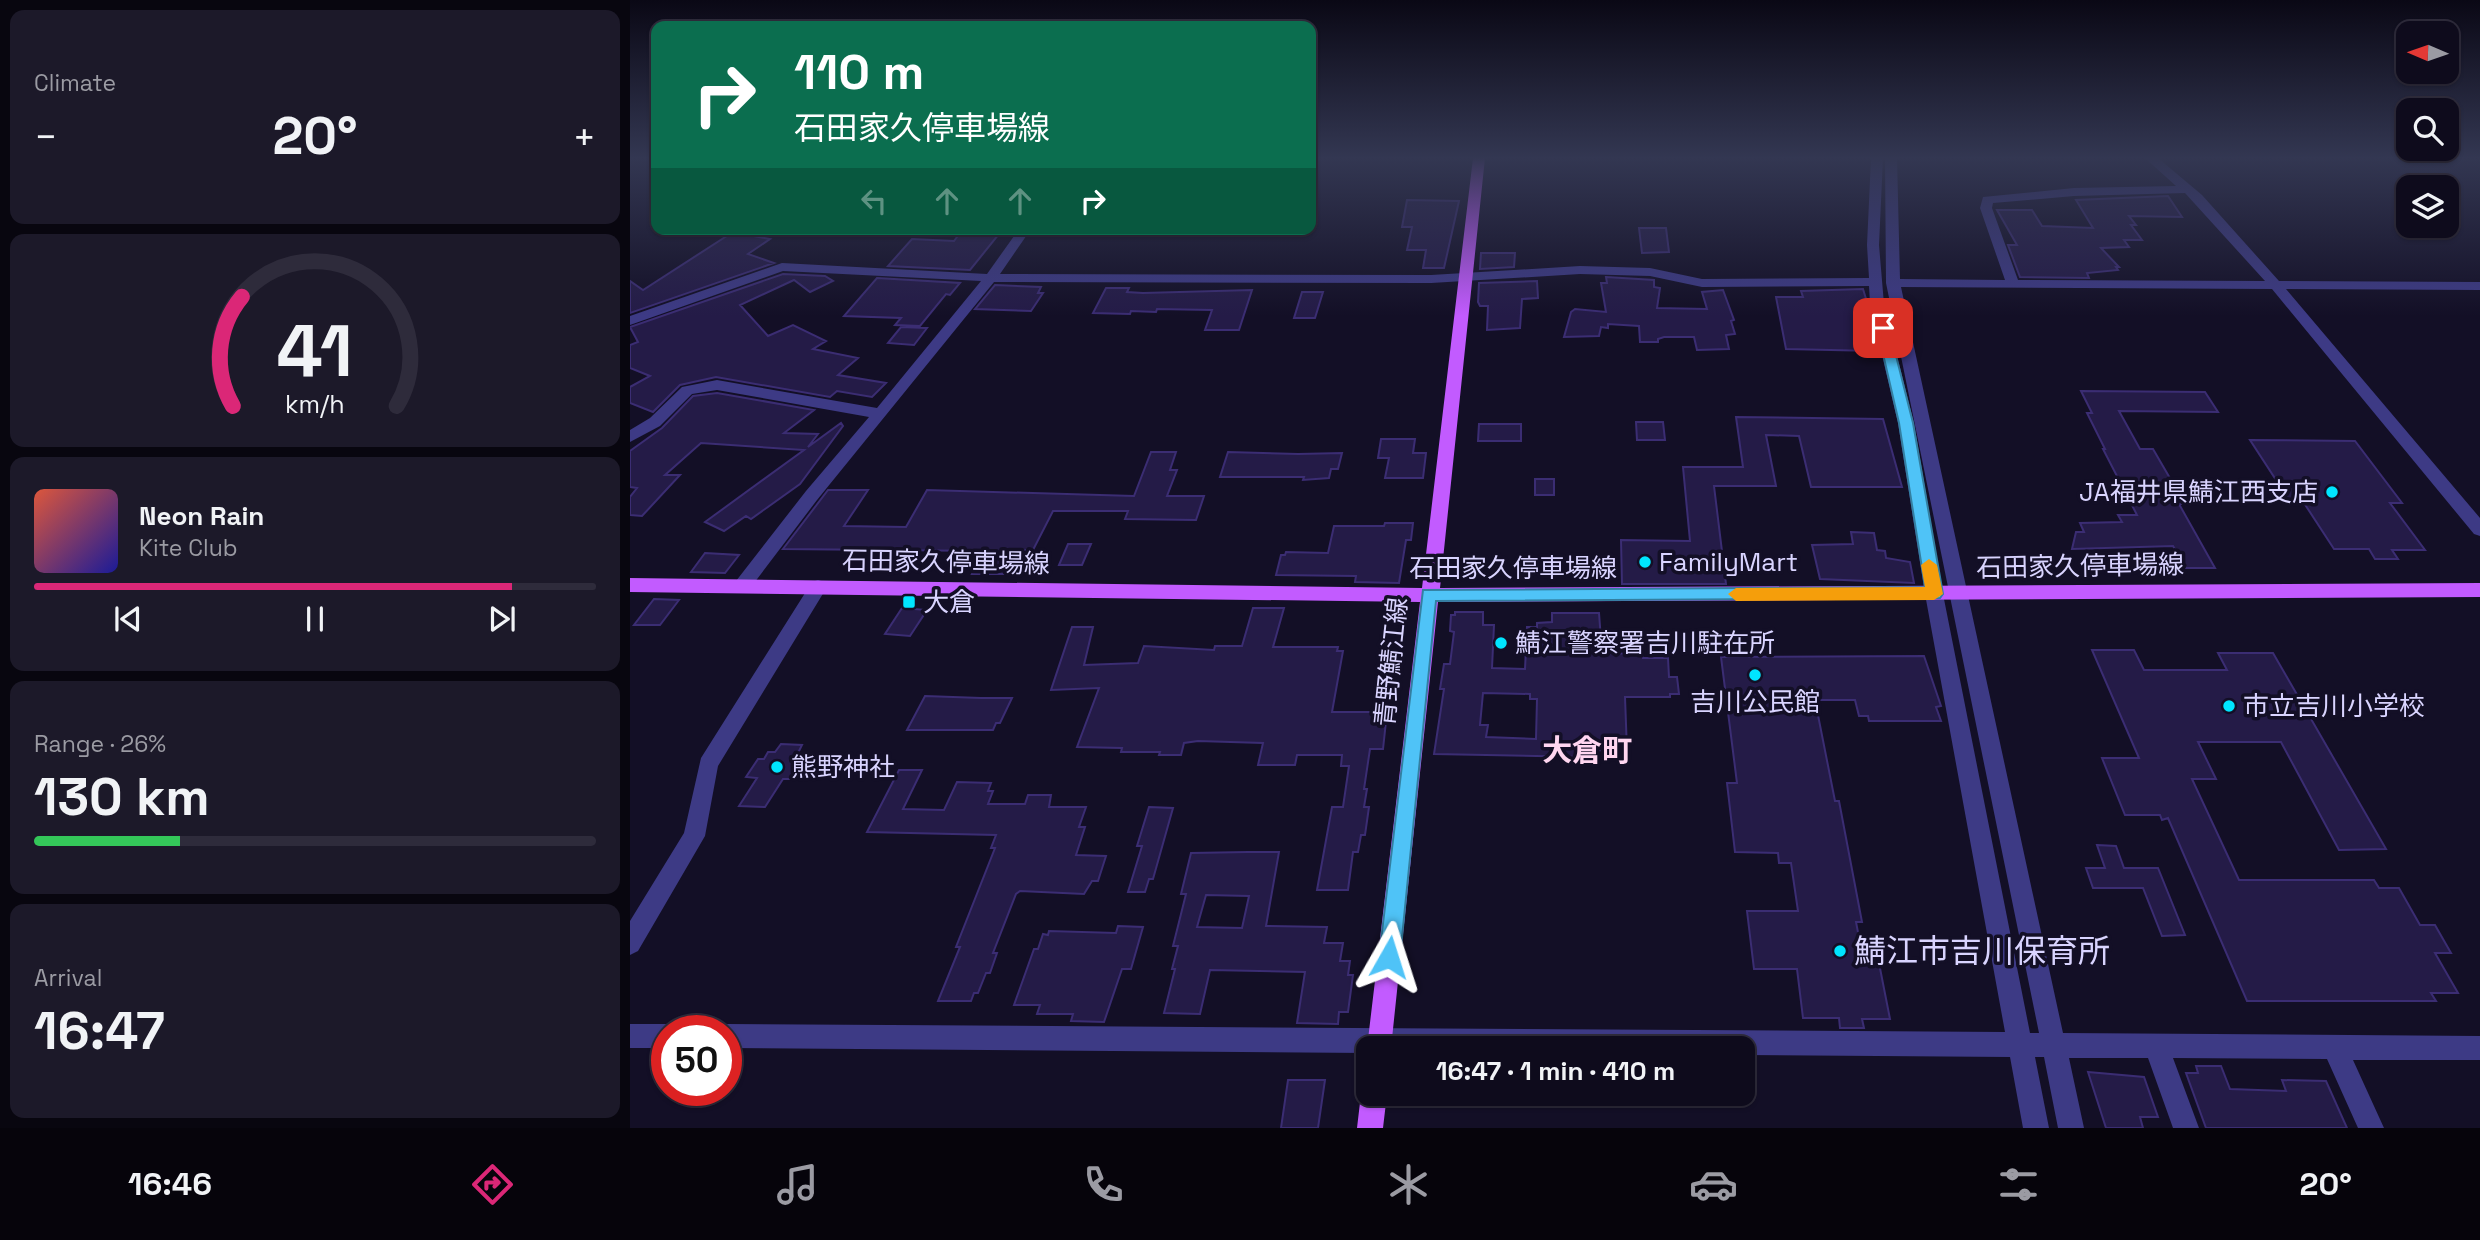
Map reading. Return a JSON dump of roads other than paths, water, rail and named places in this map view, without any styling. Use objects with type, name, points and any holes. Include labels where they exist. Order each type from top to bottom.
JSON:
[{"type":"main road","name":"青野鯖江線","points":[[1381,1036],[1472,211]]},
{"type":"main road","name":"石田家久停車場線","points":[[630,585],[1429,595],[2480,590]]},
{"type":"main road","points":[[1370,1128],[1373,1106]]},
{"type":"street","points":[[1880,211],[1884,283],[1934,594],[2036,1128]]},
{"type":"street","points":[[1888,211],[1884,283],[1958,594],[2071,1128]]},
{"type":"street","points":[[1987,211],[2012,282]]},
{"type":"street","points":[[2209,211],[2247,251],[2480,530]]},
{"type":"street","points":[[742,586],[777,537],[992,278],[1021,235]]},
{"type":"street","points":[[630,321],[782,267],[992,278],[1464,278],[1580,270],[1650,272],[1702,283],[2012,282],[2480,286]]},
{"type":"street","points":[[630,437],[654,422],[687,390],[717,385],[880,413]]},
{"type":"street","points":[[630,943],[694,836],[708,764],[818,587]]},
{"type":"street","points":[[630,1036],[651,1036]]},
{"type":"street","points":[[742,1036],[1356,1044]]},
{"type":"street","points":[[1755,1045],[2480,1048]]},
{"type":"street","points":[[2156,1046],[2186,1128]]},
{"type":"street","points":[[2334,1047],[2371,1128]]},
{"type":"place","name":"JA福井県鯖江西支店","points":[[2332,492]]},
{"type":"place","name":"FamilyMart","points":[[1645,562]]},
{"type":"place","name":"大倉","points":[[909,602]]},
{"type":"place","name":"鯖江警察署吉川駐在所","points":[[1501,643]]},
{"type":"place","name":"吉川公民館","points":[[1755,675]]},
{"type":"place","name":"市立吉川小学校","points":[[2229,706]]},
{"type":"place","name":"熊野神社","points":[[777,767]]},
{"type":"place","name":"鯖江市吉川保育所","points":[[1840,951]]},
{"type":"district","name":"大倉町","points":[[1587,751]]}]
